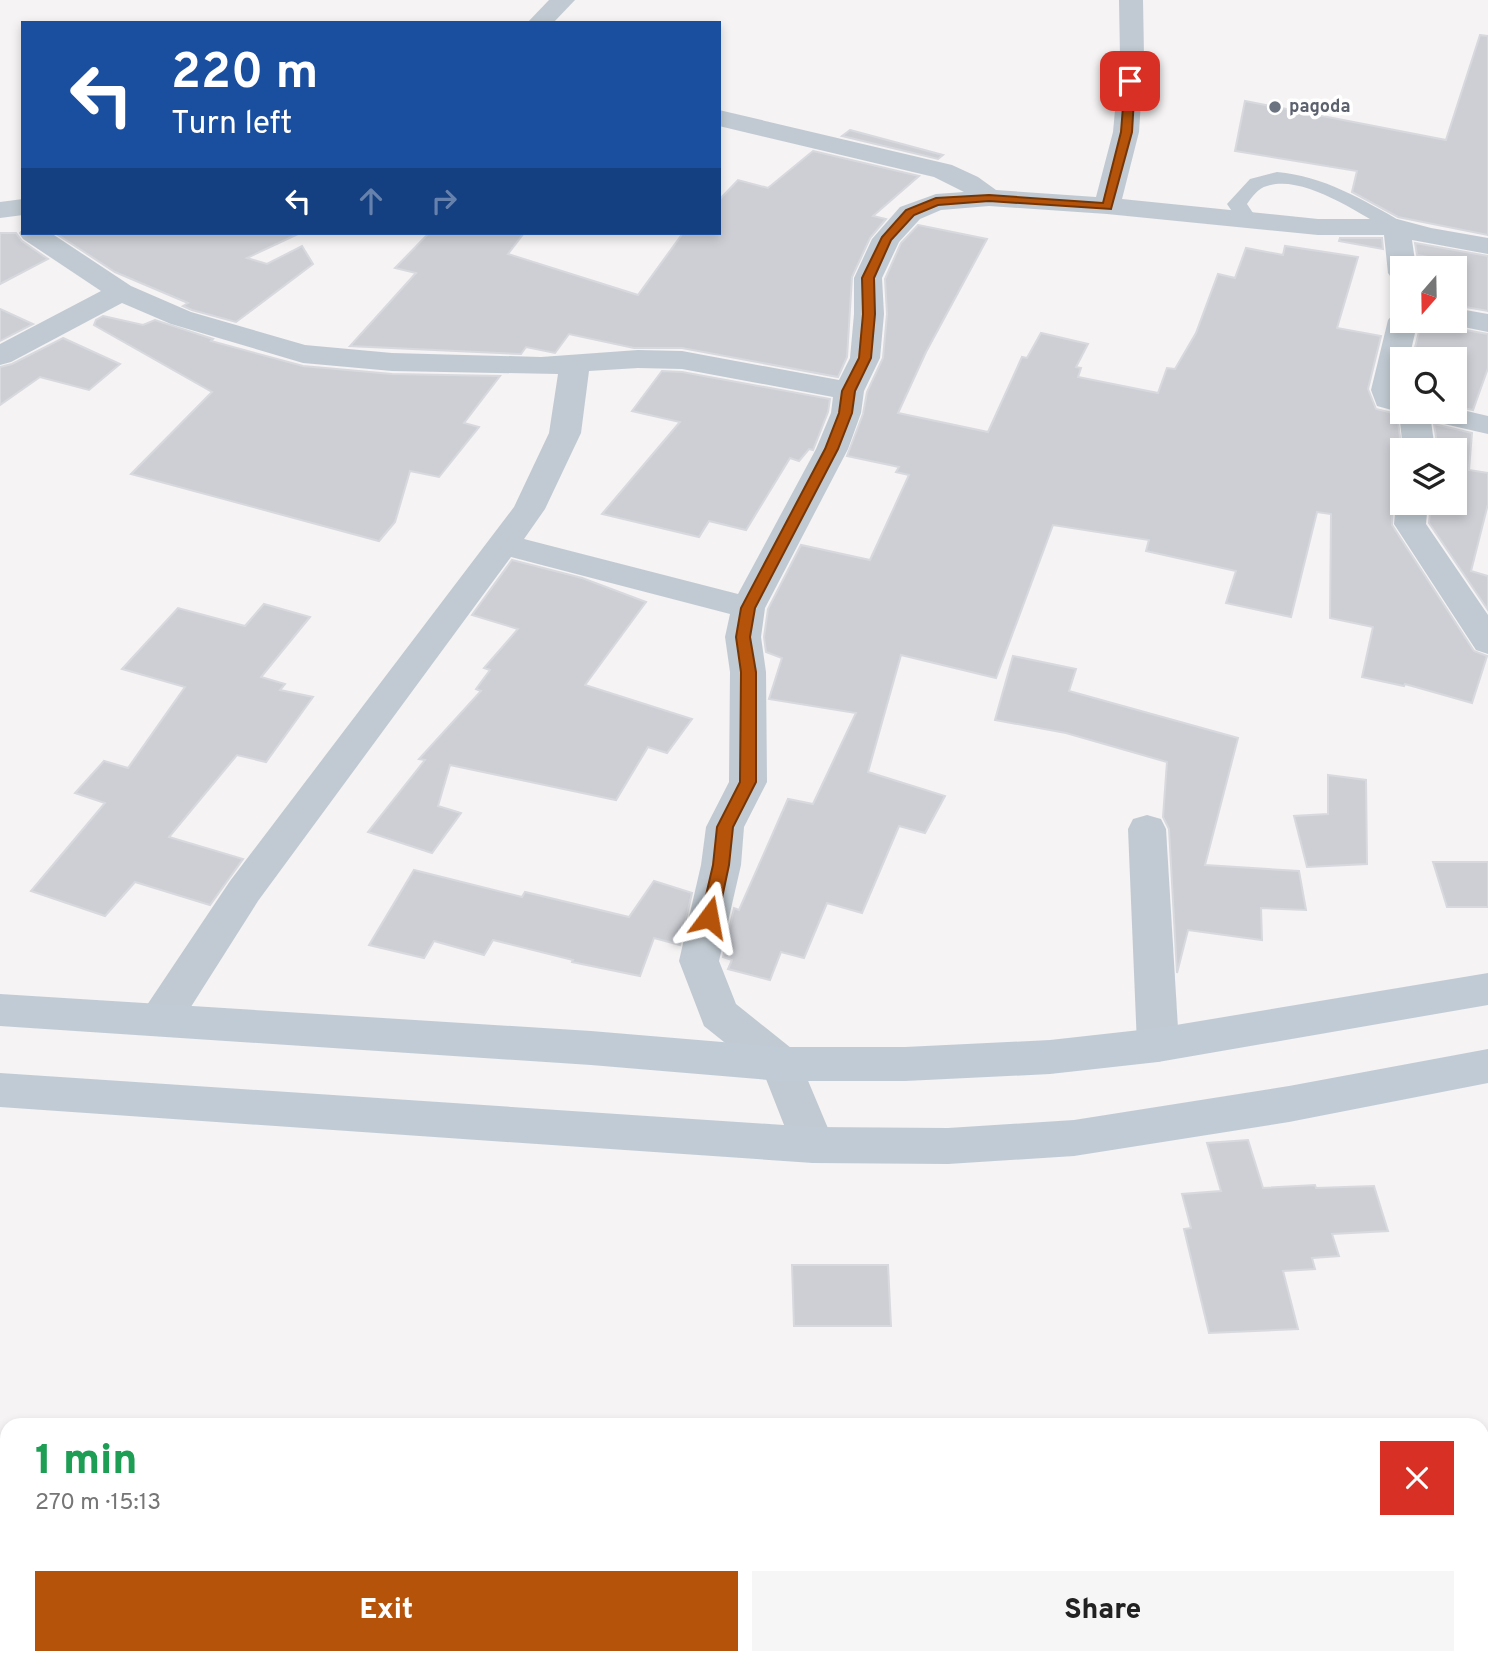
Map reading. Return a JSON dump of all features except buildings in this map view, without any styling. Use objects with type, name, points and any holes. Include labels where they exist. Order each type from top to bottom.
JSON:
[{"type":"main road","points":[[0,1010],[592,1048],[781,1064],[905,1064],[1011,1059],[1158,1045],[1488,989]]},
{"type":"main road","points":[[0,1090],[813,1145],[948,1146],[1074,1138],[1289,1104],[1488,1066]]},
{"type":"street","points":[[541,21],[563,0]]},
{"type":"street","points":[[1107,206],[1126,132],[1132,56],[1131,0]]},
{"type":"street","points":[[721,118],[943,172],[969,183],[989,198]]},
{"type":"street","points":[[813,1145],[781,1064],[719,1014],[699,961],[721,865],[725,827],[748,782],[748,672],[743,637],[748,608],[832,449],[846,413],[849,391],[865,358],[869,314],[868,278],[886,239],[910,213],[936,202],[989,198],[1107,206],[1318,228],[1397,227],[1427,236],[1488,246]]},
{"type":"street","points":[[1397,227],[1400,256]]},
{"type":"street","points":[[44,235],[121,292],[181,318],[303,354],[392,362],[541,366],[638,359],[682,360],[849,391]]},
{"type":"street","points":[[0,356],[121,292]]},
{"type":"street","points":[[1467,319],[1488,323]]},
{"type":"street","points":[[160,1020],[244,891],[529,509],[565,433],[575,363]]},
{"type":"street","points":[[1390,374],[1386,390],[1390,400]]},
{"type":"street","points":[[1467,420],[1488,425]]},
{"type":"street","points":[[1411,515],[1410,524],[1488,642]]},
{"type":"street","points":[[503,544],[748,608]]},
{"type":"street","points":[[1147,829],[1158,1045]]},
{"type":"lane","points":[[1249,222],[1237,204],[1246,192],[1260,181],[1286,180],[1335,192],[1397,227]]},
{"type":"place","name":"pagoda","points":[[1275,107]]},
{"type":"route","points":[[709,917],[721,865],[725,827],[748,782],[748,672],[743,637],[748,608],[832,449],[846,413],[849,391],[865,358],[869,314],[868,278],[886,239],[910,213],[936,202],[989,198],[1107,206],[1126,132],[1130,81]]}]
